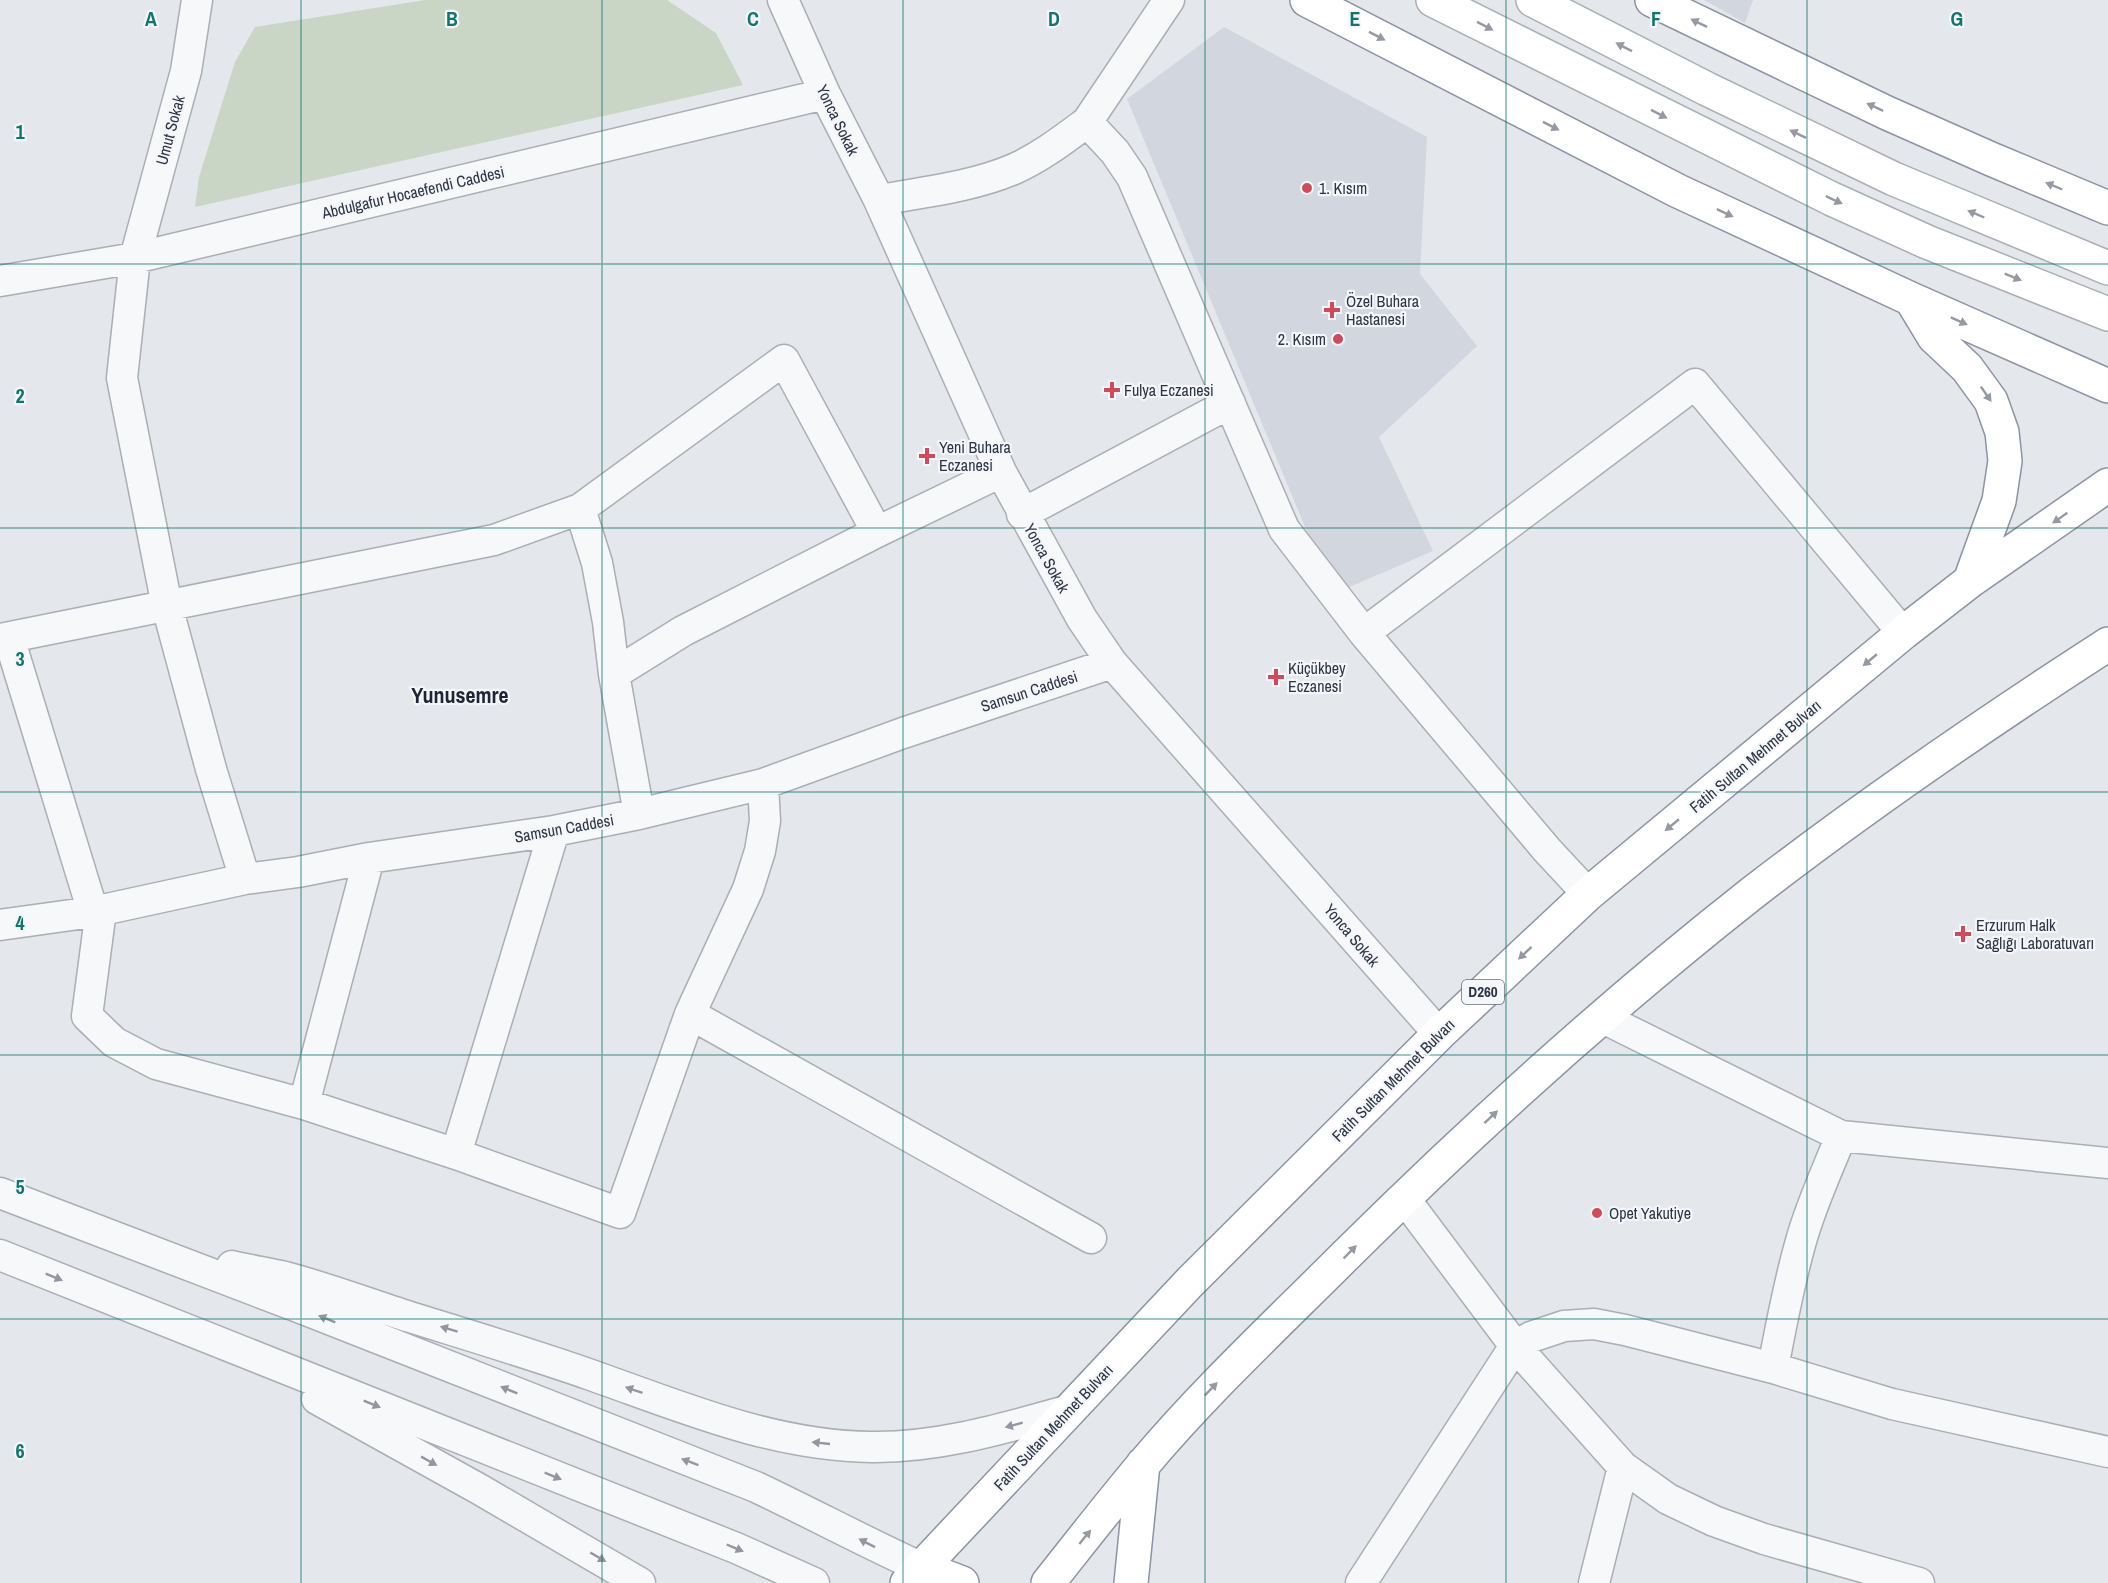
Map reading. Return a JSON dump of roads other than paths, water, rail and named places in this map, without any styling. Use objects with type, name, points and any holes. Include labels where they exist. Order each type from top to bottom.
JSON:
[{"type":"main road","points":[[1307,0],[1678,191],[1911,299],[2108,386]]},
{"type":"main road","points":[[1433,0],[1832,200],[1927,242],[2108,314]]},
{"type":"main road","points":[[1533,0],[1717,94],[1883,174],[2108,268]]},
{"type":"main road","points":[[1662,2],[1887,113],[2108,208]]},
{"type":"main road","points":[[1911,299],[1934,337],[1967,368],[1991,401],[2002,432],[2005,461],[1999,501],[1970,581]]},
{"type":"main road","name":"Fatih Sultan Mehmet Bulvarı","points":[[914,1575],[1190,1282],[1439,1034],[1588,894],[1903,633],[1970,581],[2108,485]]},
{"type":"main road","points":[[1048,1583],[1143,1464],[1212,1388],[1404,1198],[1531,1081],[1752,894],[1994,718],[2108,644]]},
{"type":"main road","points":[[1131,1583],[1143,1464]]},
{"type":"main road","points":[[914,1575],[962,1583]]},
{"type":"street","name":"Umut Sokak","points":[[197,0],[186,71],[135,258],[122,378],[168,606],[211,769],[244,879]]},
{"type":"street","name":"Yonca Sokak","points":[[783,0],[825,94],[879,200],[1001,472],[1022,514],[1082,619],[1112,663],[1439,1034]]},
{"type":"street","points":[[879,200],[961,186],[1013,170],[1049,151],[1088,122],[1169,0]]},
{"type":"street","name":"Abdulgafur Hocaefendi Caddesi","points":[[0,281],[135,258],[825,94]]},
{"type":"street","points":[[1088,122],[1115,152],[1132,177],[1284,529],[1364,633],[1547,850],[1588,894]]},
{"type":"street","points":[[763,784],[765,821],[760,851],[748,889],[690,1014],[620,1213],[456,1154],[304,1104],[156,1064],[114,1042],[100,1029],[87,1016],[97,911],[4,639],[494,540],[580,509],[784,360],[877,532]]},
{"type":"street","points":[[1364,633],[1695,384],[1903,633]]},
{"type":"street","points":[[1022,514],[1230,403]]},
{"type":"street","points":[[614,674],[683,631],[1001,472]]},
{"type":"street","points":[[580,509],[597,563],[639,814]]},
{"type":"street","name":"Samsun Caddesi","points":[[0,925],[97,911],[244,879],[554,831],[639,814],[763,784],[903,733],[1112,663]]},
{"type":"street","points":[[456,1154],[554,831]]},
{"type":"street","points":[[304,1104],[369,858]]},
{"type":"street","points":[[690,1014],[1091,1238]]},
{"type":"street","points":[[1604,1018],[1841,1136],[2108,1163]]},
{"type":"street","points":[[1773,1368],[1785,1303],[1801,1239],[1841,1136]]},
{"type":"street","points":[[0,1193],[756,1487],[820,1516],[869,1544],[914,1575]]},
{"type":"street","points":[[1404,1198],[1515,1346],[1623,1467],[1668,1499],[1714,1521],[1764,1539],[1919,1583]]},
{"type":"street","points":[[0,1255],[736,1548],[814,1583]]},
{"type":"street","points":[[185,1265],[225,1265],[286,1278],[539,1357],[719,1420],[768,1435],[819,1444],[871,1447],[950,1440],[1070,1410]]},
{"type":"street","points":[[1361,1583],[1515,1346],[1531,1337],[1564,1326],[1594,1324],[1625,1330],[1773,1368],[1892,1404],[2108,1452]]},
{"type":"street","points":[[213,1340],[479,1489],[640,1583]]},
{"type":"street","points":[[1594,1583],[1623,1467]]},
{"type":"place","name":"1. Kısım","points":[[1307,188]]},
{"type":"place","name":"Özel Buhara Hastanesi","points":[[1332,310]]},
{"type":"place","name":"2. Kısım","points":[[1338,339]]},
{"type":"place","name":"Fulya Eczanesi","points":[[1112,390]]},
{"type":"place","name":"Yeni Buhara Eczanesi","points":[[927,456]]},
{"type":"place","name":"Küçükbey Eczanesi","points":[[1276,677]]},
{"type":"place","name":"Erzurum Halk Sağlığı Laboratuvarı","points":[[1963,934]]},
{"type":"place","name":"Opet Yakutiye","points":[[1597,1213]]},
{"type":"district","name":"Yunusemre","points":[[460,695]]}]
